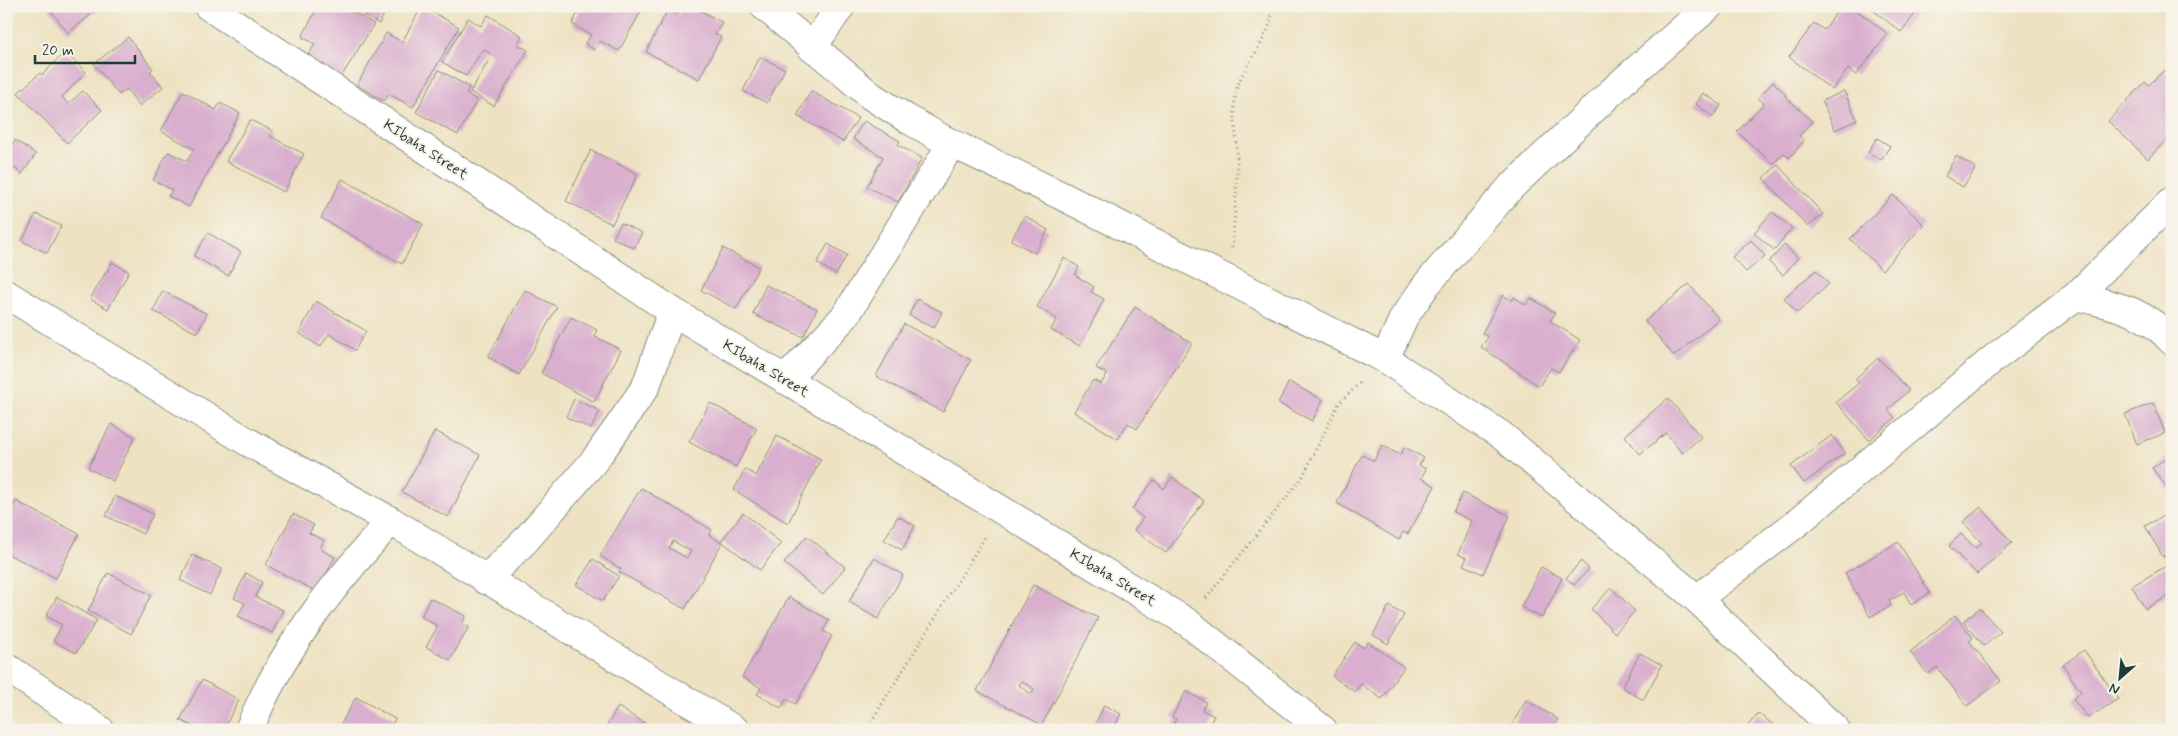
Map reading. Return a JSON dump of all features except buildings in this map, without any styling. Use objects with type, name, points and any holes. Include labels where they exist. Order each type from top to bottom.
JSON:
[{"type":"street","name":"KIbaha Street","points":[[208,6],[672,311],[1187,622],[1323,730]]},
{"type":"street","points":[[764,6],[871,96],[952,143],[1385,359],[1501,435],[1697,599],[1836,730]]},
{"type":"street","points":[[812,48],[841,6]]},
{"type":"street","points":[[1385,359],[1404,317],[1427,284],[1510,187],[1620,84],[1710,6]]},
{"type":"street","points":[[786,380],[846,315],[952,143]]},
{"type":"street","points":[[1697,599],[1798,522],[1963,383],[2076,296],[2172,201]]},
{"type":"street","points":[[6,294],[248,442],[391,521],[485,580],[735,730]]},
{"type":"street","points":[[2076,296],[2139,314],[2157,325],[2172,341]]},
{"type":"street","points":[[485,580],[524,542],[594,461],[622,423],[646,386],[672,311]]},
{"type":"street","points":[[249,730],[281,666],[315,612],[337,582],[391,521]]},
{"type":"street","points":[[6,666],[100,730]]},
{"type":"path","points":[[1229,280],[1238,153],[1235,95],[1239,79],[1248,61],[1271,25],[1271,6]]},
{"type":"path","points":[[1187,622],[1302,478],[1340,402],[1385,359]]},
{"type":"path","points":[[866,730],[1001,510]]}]
